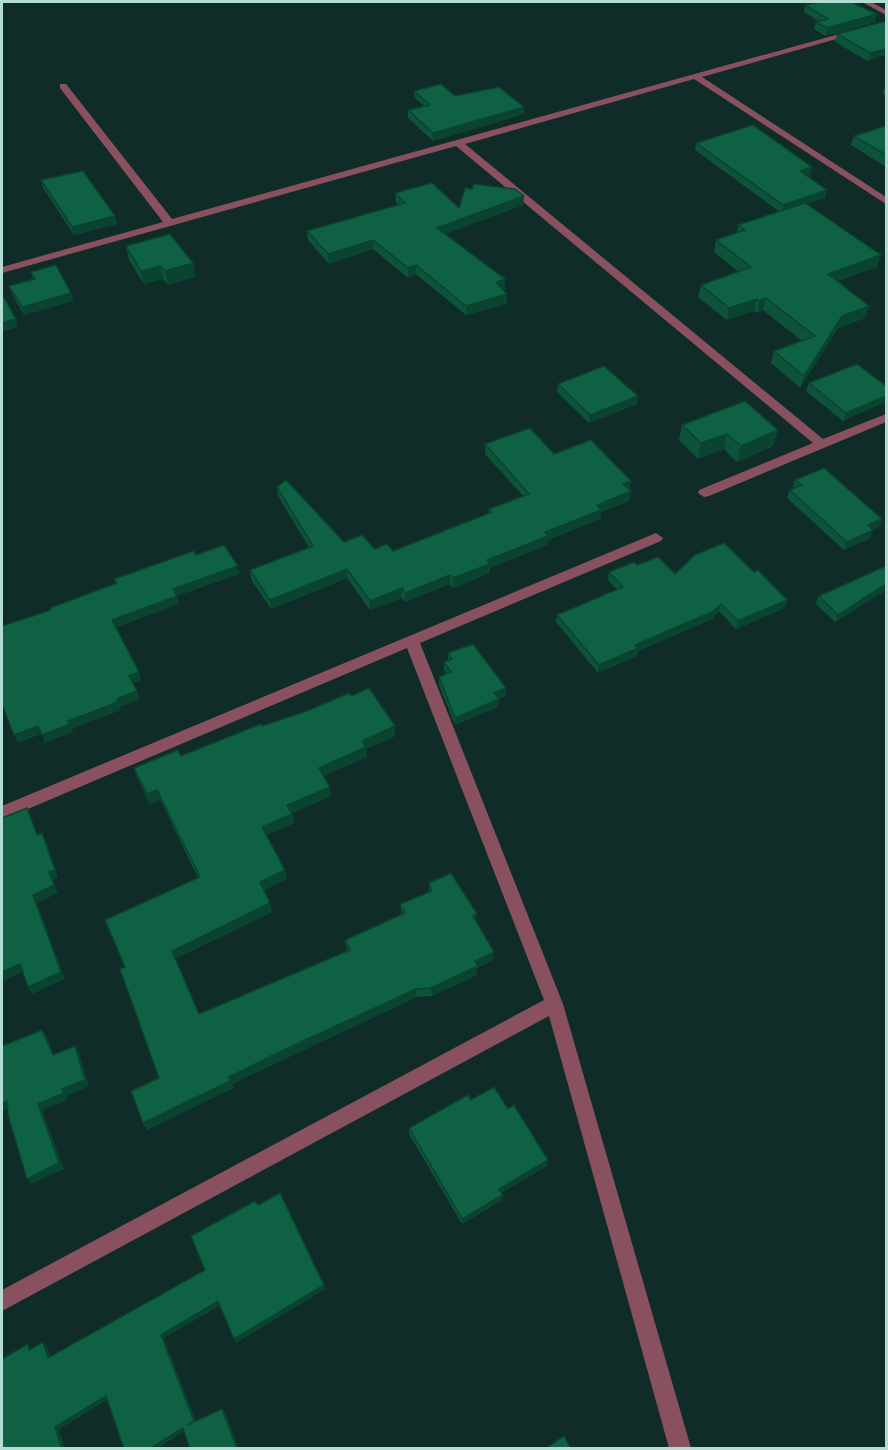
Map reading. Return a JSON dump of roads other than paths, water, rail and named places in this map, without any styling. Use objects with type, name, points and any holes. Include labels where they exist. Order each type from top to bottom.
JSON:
[{"type":"street","points":[[866,2],[886,13]]},
{"type":"street","points":[[2,270],[886,23]]},
{"type":"street","points":[[695,76],[886,201]]},
{"type":"street","points":[[63,86],[169,223]]},
{"type":"street","points":[[458,142],[822,444]]},
{"type":"street","points":[[704,493],[886,418]]},
{"type":"street","points":[[2,813],[656,538]]},
{"type":"street","points":[[412,642],[554,1004],[680,1449]]},
{"type":"street","points":[[2,1301],[554,1004]]}]
